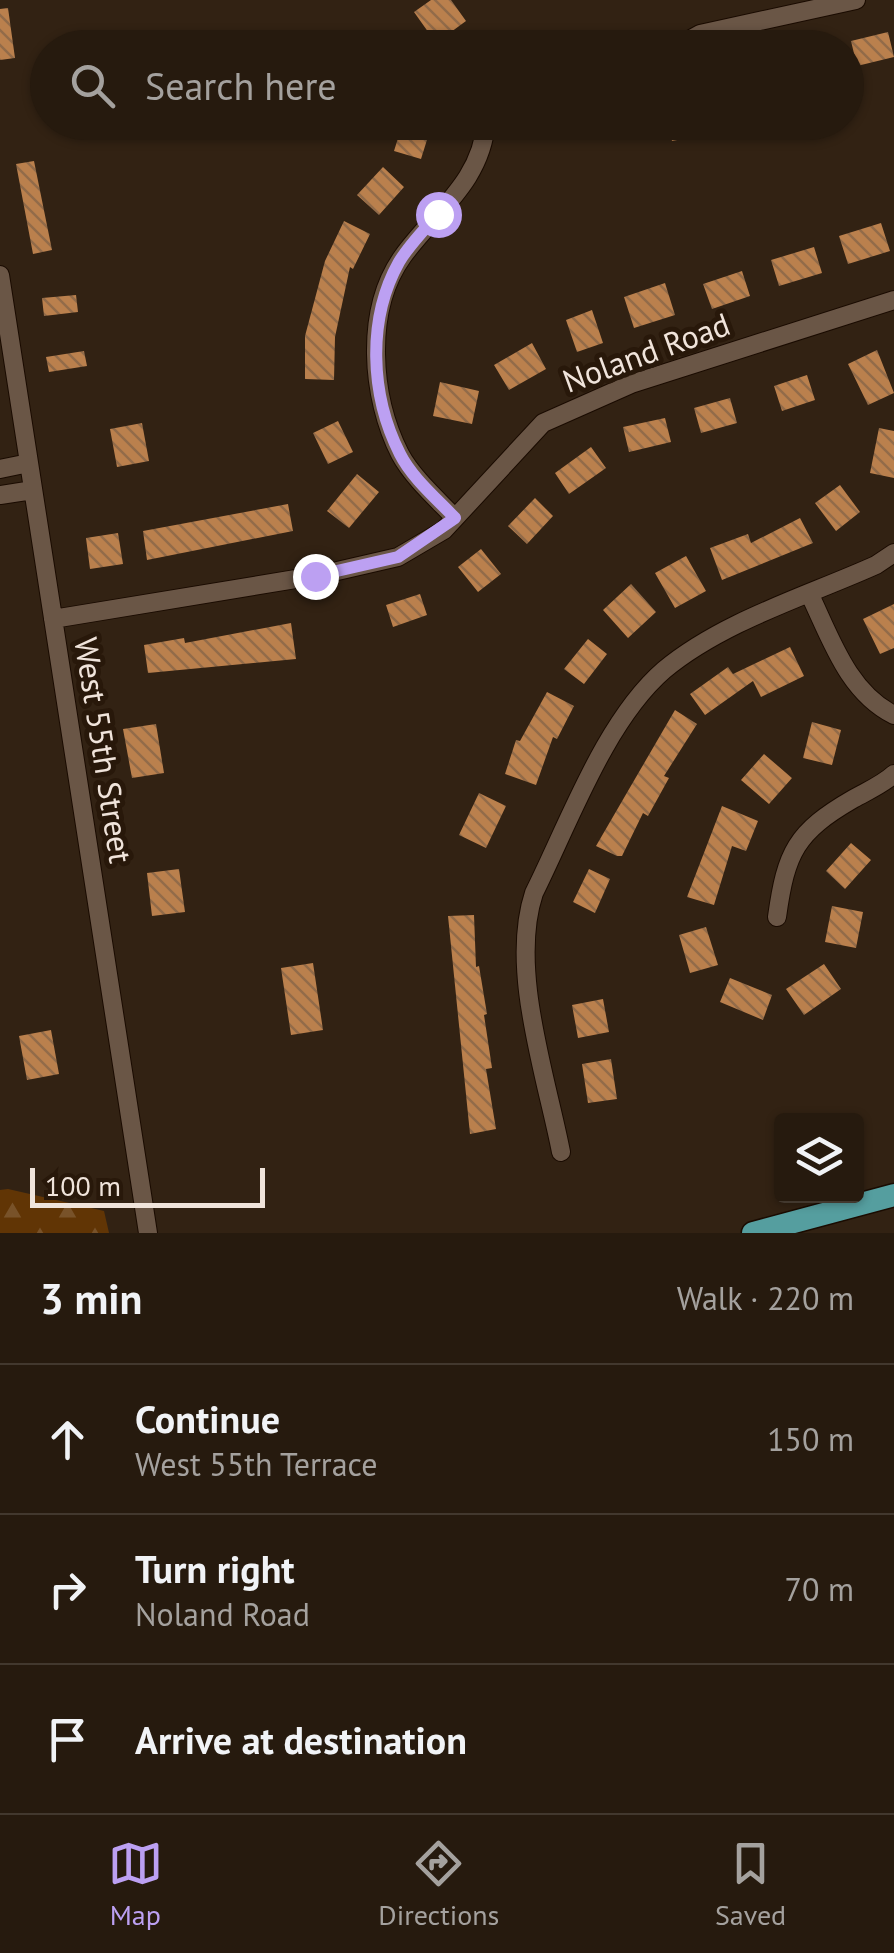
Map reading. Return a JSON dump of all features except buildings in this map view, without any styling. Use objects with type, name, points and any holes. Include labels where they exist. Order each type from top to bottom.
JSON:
[{"type":"main road","points":[[754,1233],[894,1196]]},
{"type":"street","points":[[716,30],[825,3],[856,0]]},
{"type":"street","points":[[455,518],[400,456],[384,410],[376,362],[378,310],[400,260],[474,173],[482,140]]},
{"type":"street","name":"West 55th Street","points":[[0,276],[148,1233]]},
{"type":"street","name":"Noland Road","points":[[53,619],[320,575],[398,557],[455,518],[543,423],[584,403],[894,300]]},
{"type":"street","points":[[0,469],[29,464]]},
{"type":"street","points":[[0,495],[33,490]]},
{"type":"street","points":[[561,1152],[524,961],[524,922],[534,893],[620,721],[664,671],[728,630],[894,553]]},
{"type":"street","points":[[810,594],[847,672],[874,705],[894,715]]},
{"type":"street","points":[[778,917],[784,867],[800,837],[821,817],[894,774]]},
{"type":"green space","points":[[0,1190],[104,1211],[109,1233],[0,1233]]},
{"type":"route","points":[[315,576],[398,557],[444,530],[455,518],[400,456],[384,410],[376,362],[378,310],[400,260],[438,214]]}]
